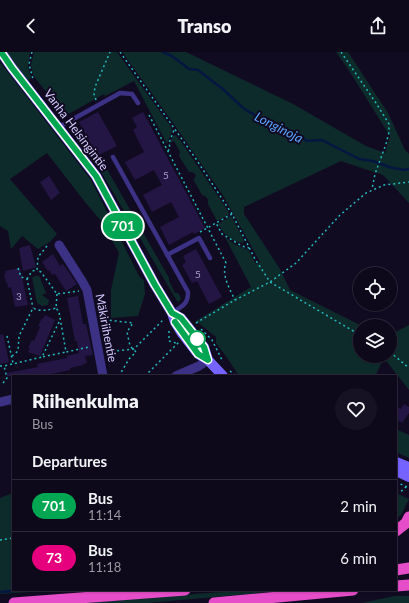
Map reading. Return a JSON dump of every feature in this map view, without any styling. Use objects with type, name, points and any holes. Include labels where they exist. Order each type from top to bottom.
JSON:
[{"type":"highway","points":[[397,530],[406,523],[409,517]]},
{"type":"highway","points":[[397,570],[409,568]]},
{"type":"highway","points":[[397,586],[409,585]]},
{"type":"highway","points":[[14,603],[172,591]]},
{"type":"highway","points":[[214,603],[342,591]]},
{"type":"main road","name":"Vanha Helsingintie","points":[[1,52],[96,176],[152,280],[172,313],[181,318],[204,347],[208,360],[225,372]]},
{"type":"main road","points":[[397,462],[409,467]]},
{"type":"main road","points":[[397,472],[408,482]]},
{"type":"street","name":"Mäkiriihentie","points":[[59,244],[87,290],[103,375]]},
{"type":"street","points":[[178,375],[199,366],[208,360]]},
{"type":"street","points":[[0,402],[12,399]]},
{"type":"lane","points":[[59,127],[120,93],[132,94],[138,103]]},
{"type":"lane","points":[[113,157],[188,292],[186,304],[172,313]]},
{"type":"lane","points":[[167,255],[199,238],[210,258]]},
{"type":"path","points":[[32,52],[29,64],[33,80]]},
{"type":"path","points":[[98,106],[94,94],[95,87],[110,52]]},
{"type":"path","points":[[120,52],[196,159],[232,214],[249,248],[270,282],[353,330]]},
{"type":"path","points":[[341,52],[376,103],[388,124],[389,132],[384,151],[375,172],[372,190]]},
{"type":"path","points":[[149,115],[226,263],[224,268],[229,290],[235,300]]},
{"type":"path","points":[[168,151],[170,148],[169,143],[175,129]]},
{"type":"path","points":[[197,326],[194,324],[270,282],[296,263],[348,208],[366,193],[384,185],[409,182]]},
{"type":"path","points":[[204,230],[232,214]]},
{"type":"path","points":[[216,223],[222,234],[242,246],[249,248]]},
{"type":"path","points":[[37,270],[38,257],[47,246]]},
{"type":"path","points":[[18,268],[21,277],[27,279]]},
{"type":"path","points":[[12,356],[18,351],[19,336],[33,308],[27,279],[32,271],[37,270]]},
{"type":"path","points":[[37,270],[41,272],[57,294],[56,308],[66,352]]},
{"type":"path","points":[[57,294],[87,290]]},
{"type":"path","points":[[99,307],[102,309],[107,320],[105,327]]},
{"type":"path","points":[[33,308],[45,311],[56,308]]},
{"type":"path","points":[[113,349],[116,351],[134,349],[167,316],[172,313]]},
{"type":"path","points":[[107,320],[133,323],[127,332],[130,346],[136,352],[129,359],[120,375]]},
{"type":"path","points":[[42,357],[60,322]]},
{"type":"path","points":[[171,328],[169,329],[169,341],[177,343]]},
{"type":"path","points":[[200,328],[212,340],[224,365]]},
{"type":"path","points":[[7,336],[13,363]]},
{"type":"path","points":[[146,375],[180,341]]},
{"type":"path","points":[[0,366],[98,345]]},
{"type":"path","points":[[397,358],[409,368]]},
{"type":"path","points":[[3,383],[7,378],[4,366]]},
{"type":"path","points":[[397,482],[408,482]]},
{"type":"path","points":[[408,482],[409,488]]},
{"type":"path","points":[[397,491],[404,490],[408,482]]},
{"type":"path","points":[[0,540],[12,538]]},
{"type":"green space","points":[[6,52],[30,52],[28,66],[31,78],[28,81]]},
{"type":"green space","points":[[34,52],[117,52],[171,127],[172,131],[167,144],[134,81],[105,96],[104,94],[65,116],[33,75],[31,64]]},
{"type":"green space","points":[[122,52],[186,52],[293,104],[366,146],[385,153],[390,136],[336,52],[348,52],[388,113],[405,150],[409,154],[409,203],[383,175],[341,161],[244,207],[244,214],[280,269],[290,290],[353,322],[353,363],[382,363],[376,375],[238,375],[216,343],[216,337],[196,321],[251,287],[225,237],[234,244],[249,251],[256,264],[260,262],[224,197]]},
{"type":"green space","points":[[0,62],[91,180],[139,276],[144,281],[145,294],[138,316],[111,318],[111,290],[119,253],[102,222],[47,153],[10,179],[57,234],[51,241],[38,249],[22,236],[11,249],[8,231],[0,226]]},
{"type":"green space","points":[[175,135],[180,140],[228,211],[229,215],[217,221],[208,204],[208,199],[202,195],[193,179],[196,175],[189,172],[179,156],[180,152],[174,141],[170,143]]},
{"type":"green space","points":[[104,164],[169,278],[175,293],[178,293],[181,298],[179,302],[177,301],[97,165]]},
{"type":"green space","points":[[231,216],[243,238],[244,242],[242,243],[228,236],[218,224]]},
{"type":"green space","points":[[39,276],[40,278],[46,293],[42,295],[49,300],[48,305],[42,306],[37,303],[32,278]]},
{"type":"green space","points":[[409,325],[409,390],[388,363],[397,363],[397,331]]},
{"type":"green space","points":[[397,429],[409,435],[409,458],[397,452]]},
{"type":"green space","points":[[12,493],[12,591],[44,591],[0,594],[0,498]]},
{"type":"green space","points":[[397,493],[409,499],[401,515],[397,518]]},
{"type":"green space","points":[[232,591],[280,591],[147,603],[85,603]]},
{"type":"green space","points":[[395,596],[409,596],[409,603],[361,603]]},
{"type":"building","points":[[98,112],[117,146],[97,156],[79,122]]},
{"type":"building","points":[[143,112],[205,228],[194,234],[193,232],[169,245],[160,227],[179,217],[171,202],[152,212],[143,195],[162,185],[154,170],[135,180],[125,162],[144,152],[133,130],[137,127],[132,118]]},
{"type":"building","points":[[49,176],[60,193],[51,200],[40,182]]},
{"type":"building","points":[[30,245],[36,267],[23,271],[19,248]]},
{"type":"building","points":[[196,249],[222,297],[209,304],[197,281],[192,283],[182,265],[186,262],[183,256]]},
{"type":"building","points":[[53,254],[60,266],[63,264],[77,284],[66,291],[55,274],[52,275],[42,262]]},
{"type":"building","points":[[20,268],[28,305],[15,307],[11,287],[8,288],[4,274],[6,274],[5,271]]},
{"type":"building","points":[[78,296],[83,324],[86,324],[93,355],[85,356],[87,363],[70,368],[70,370],[51,375],[7,376],[7,373],[38,367],[37,364],[67,358],[67,356],[79,353],[77,341],[75,341],[67,298]]},
{"type":"building","points":[[45,315],[55,320],[40,356],[28,352],[30,348],[28,348],[32,340],[34,341],[40,327],[38,326]]},
{"type":"building","points":[[3,334],[9,362],[0,364],[0,335]]},
{"type":"building","points":[[404,404],[409,407],[409,413],[402,423],[397,420],[397,407],[401,409]]},
{"type":"waterway","name":"Longinoja","points":[[163,52],[172,56],[189,69],[198,70],[224,90],[243,108],[268,123],[295,133],[307,141],[322,140],[359,159],[373,161],[389,167],[404,170],[409,169]]},
{"type":"waterway","points":[[0,592],[13,591]]},
{"type":"bus line","name":"701","points":[[1,52],[96,176],[155,285],[172,313],[181,318],[204,347],[208,360],[198,354],[175,322]]}]
